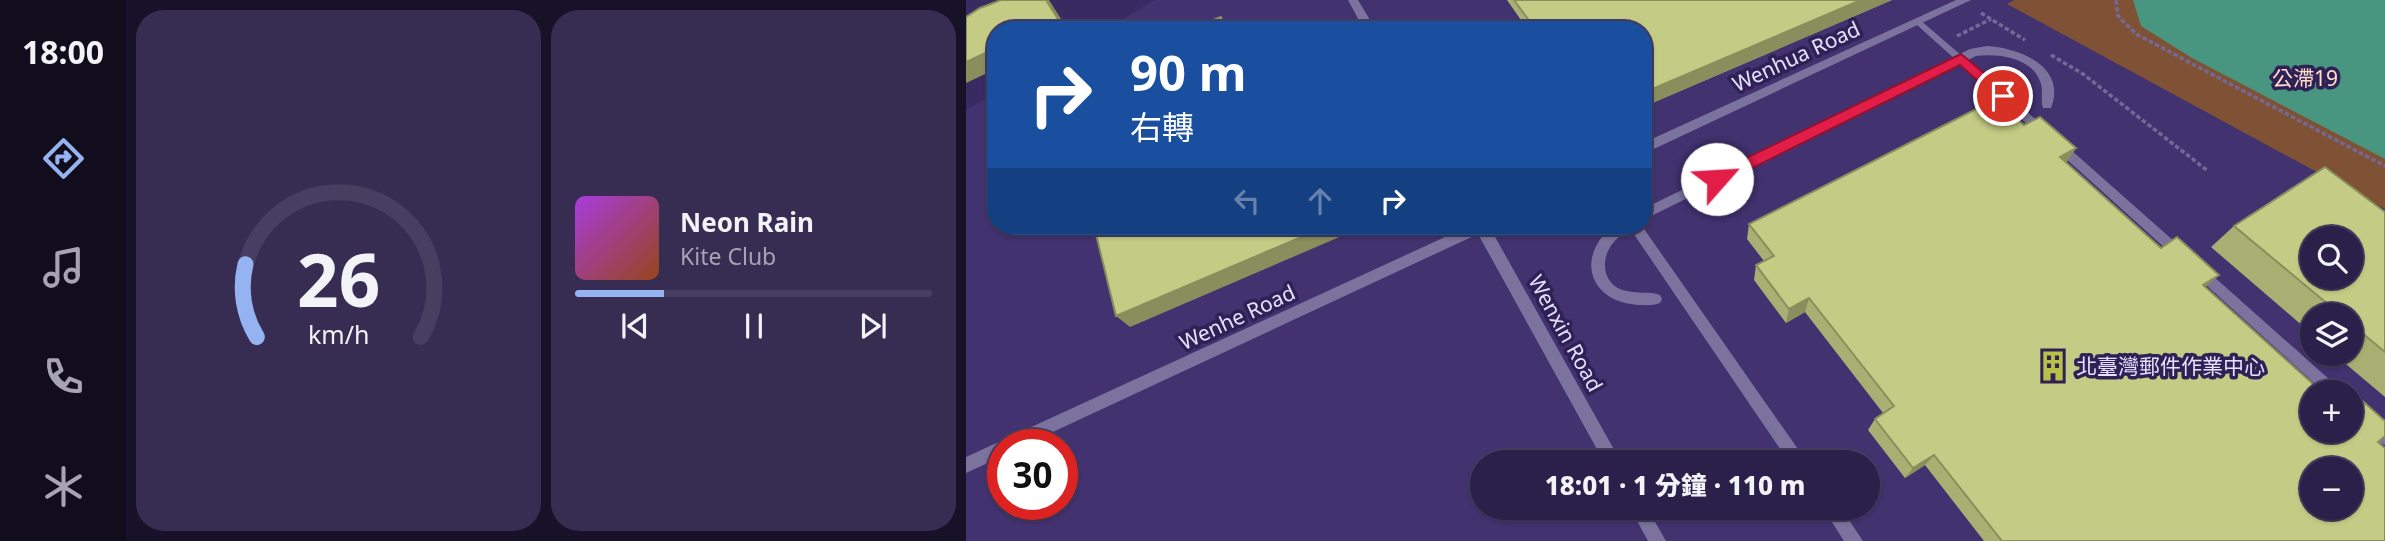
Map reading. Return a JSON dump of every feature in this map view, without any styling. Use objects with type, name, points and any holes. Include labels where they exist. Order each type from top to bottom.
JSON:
[{"type":"street","points":[[1353,0],[1365,21]]},
{"type":"street","name":"Wenhua Road","points":[[1652,145],[1966,0]]},
{"type":"street","points":[[1652,211],[1961,59],[1985,50],[2010,52],[2025,58],[2047,78],[2051,92],[2047,105]]},
{"type":"street","name":"Wenhe Road","points":[[1043,429],[1462,235]]},
{"type":"street","name":"Wenxin Road","points":[[1486,235],[1606,450]]},
{"type":"street","points":[[1611,235],[1603,244],[1597,262],[1601,278],[1611,291],[1632,299],[1654,299]]},
{"type":"street","points":[[1640,235],[1791,450]]},
{"type":"street","points":[[966,466],[987,456]]},
{"type":"street","points":[[1645,520],[1657,541]]},
{"type":"street","points":[[1839,520],[1854,541]]},
{"type":"lane","points":[[1919,22],[2321,380]]},
{"type":"lane","points":[[2363,419],[2385,438]]},
{"type":"path","points":[[2116,0],[2118,16],[2136,34],[2385,166]]},
{"type":"path","points":[[1981,13],[2037,47]]},
{"type":"path","points":[[1957,36],[1991,19]]},
{"type":"path","points":[[2049,54],[2083,74],[2208,171]]},
{"type":"shaded area","points":[[1155,0],[2014,0],[2008,4],[2385,209],[2385,541],[966,541],[966,110],[987,98],[987,235],[1652,235],[1652,21],[1119,21]]},
{"type":"shaded area","points":[[2133,0],[2385,0],[2385,159],[2192,58],[2141,26]]},
{"type":"green space","name":"公滯19","points":[[2014,0],[2385,0],[2385,209],[2007,4]]},
{"type":"building","points":[[1001,0],[1046,0],[1058,19],[987,21],[987,52],[966,62],[966,17]]},
{"type":"building","points":[[1514,0],[1861,0],[1652,89],[1652,21],[1529,21]]},
{"type":"building","name":"北臺灣郵件作業中心","points":[[1996,99],[2024,125],[2040,117],[2076,148],[2060,157],[2161,248],[2177,237],[2219,275],[2203,285],[2309,380],[2300,380],[2300,443],[2363,443],[2363,401],[2385,421],[2385,436],[2378,442],[2385,448],[2385,541],[2002,541],[1934,455],[1913,468],[1875,419],[1894,406],[1809,298],[1789,309],[1756,265],[1774,256],[1749,224]]},
{"type":"building","points":[[2325,167],[2385,212],[2385,352],[2363,334],[2363,303],[2327,303],[2310,289],[2363,289],[2363,226],[2300,226],[2300,281],[2234,226]]},
{"type":"building","points":[[1096,235],[1306,235],[1116,316]]},
{"type":"place","name":"北臺灣郵件作業中心","points":[[2053,366]]},
{"type":"route","points":[[1717,179],[1961,59],[2003,96]]}]
